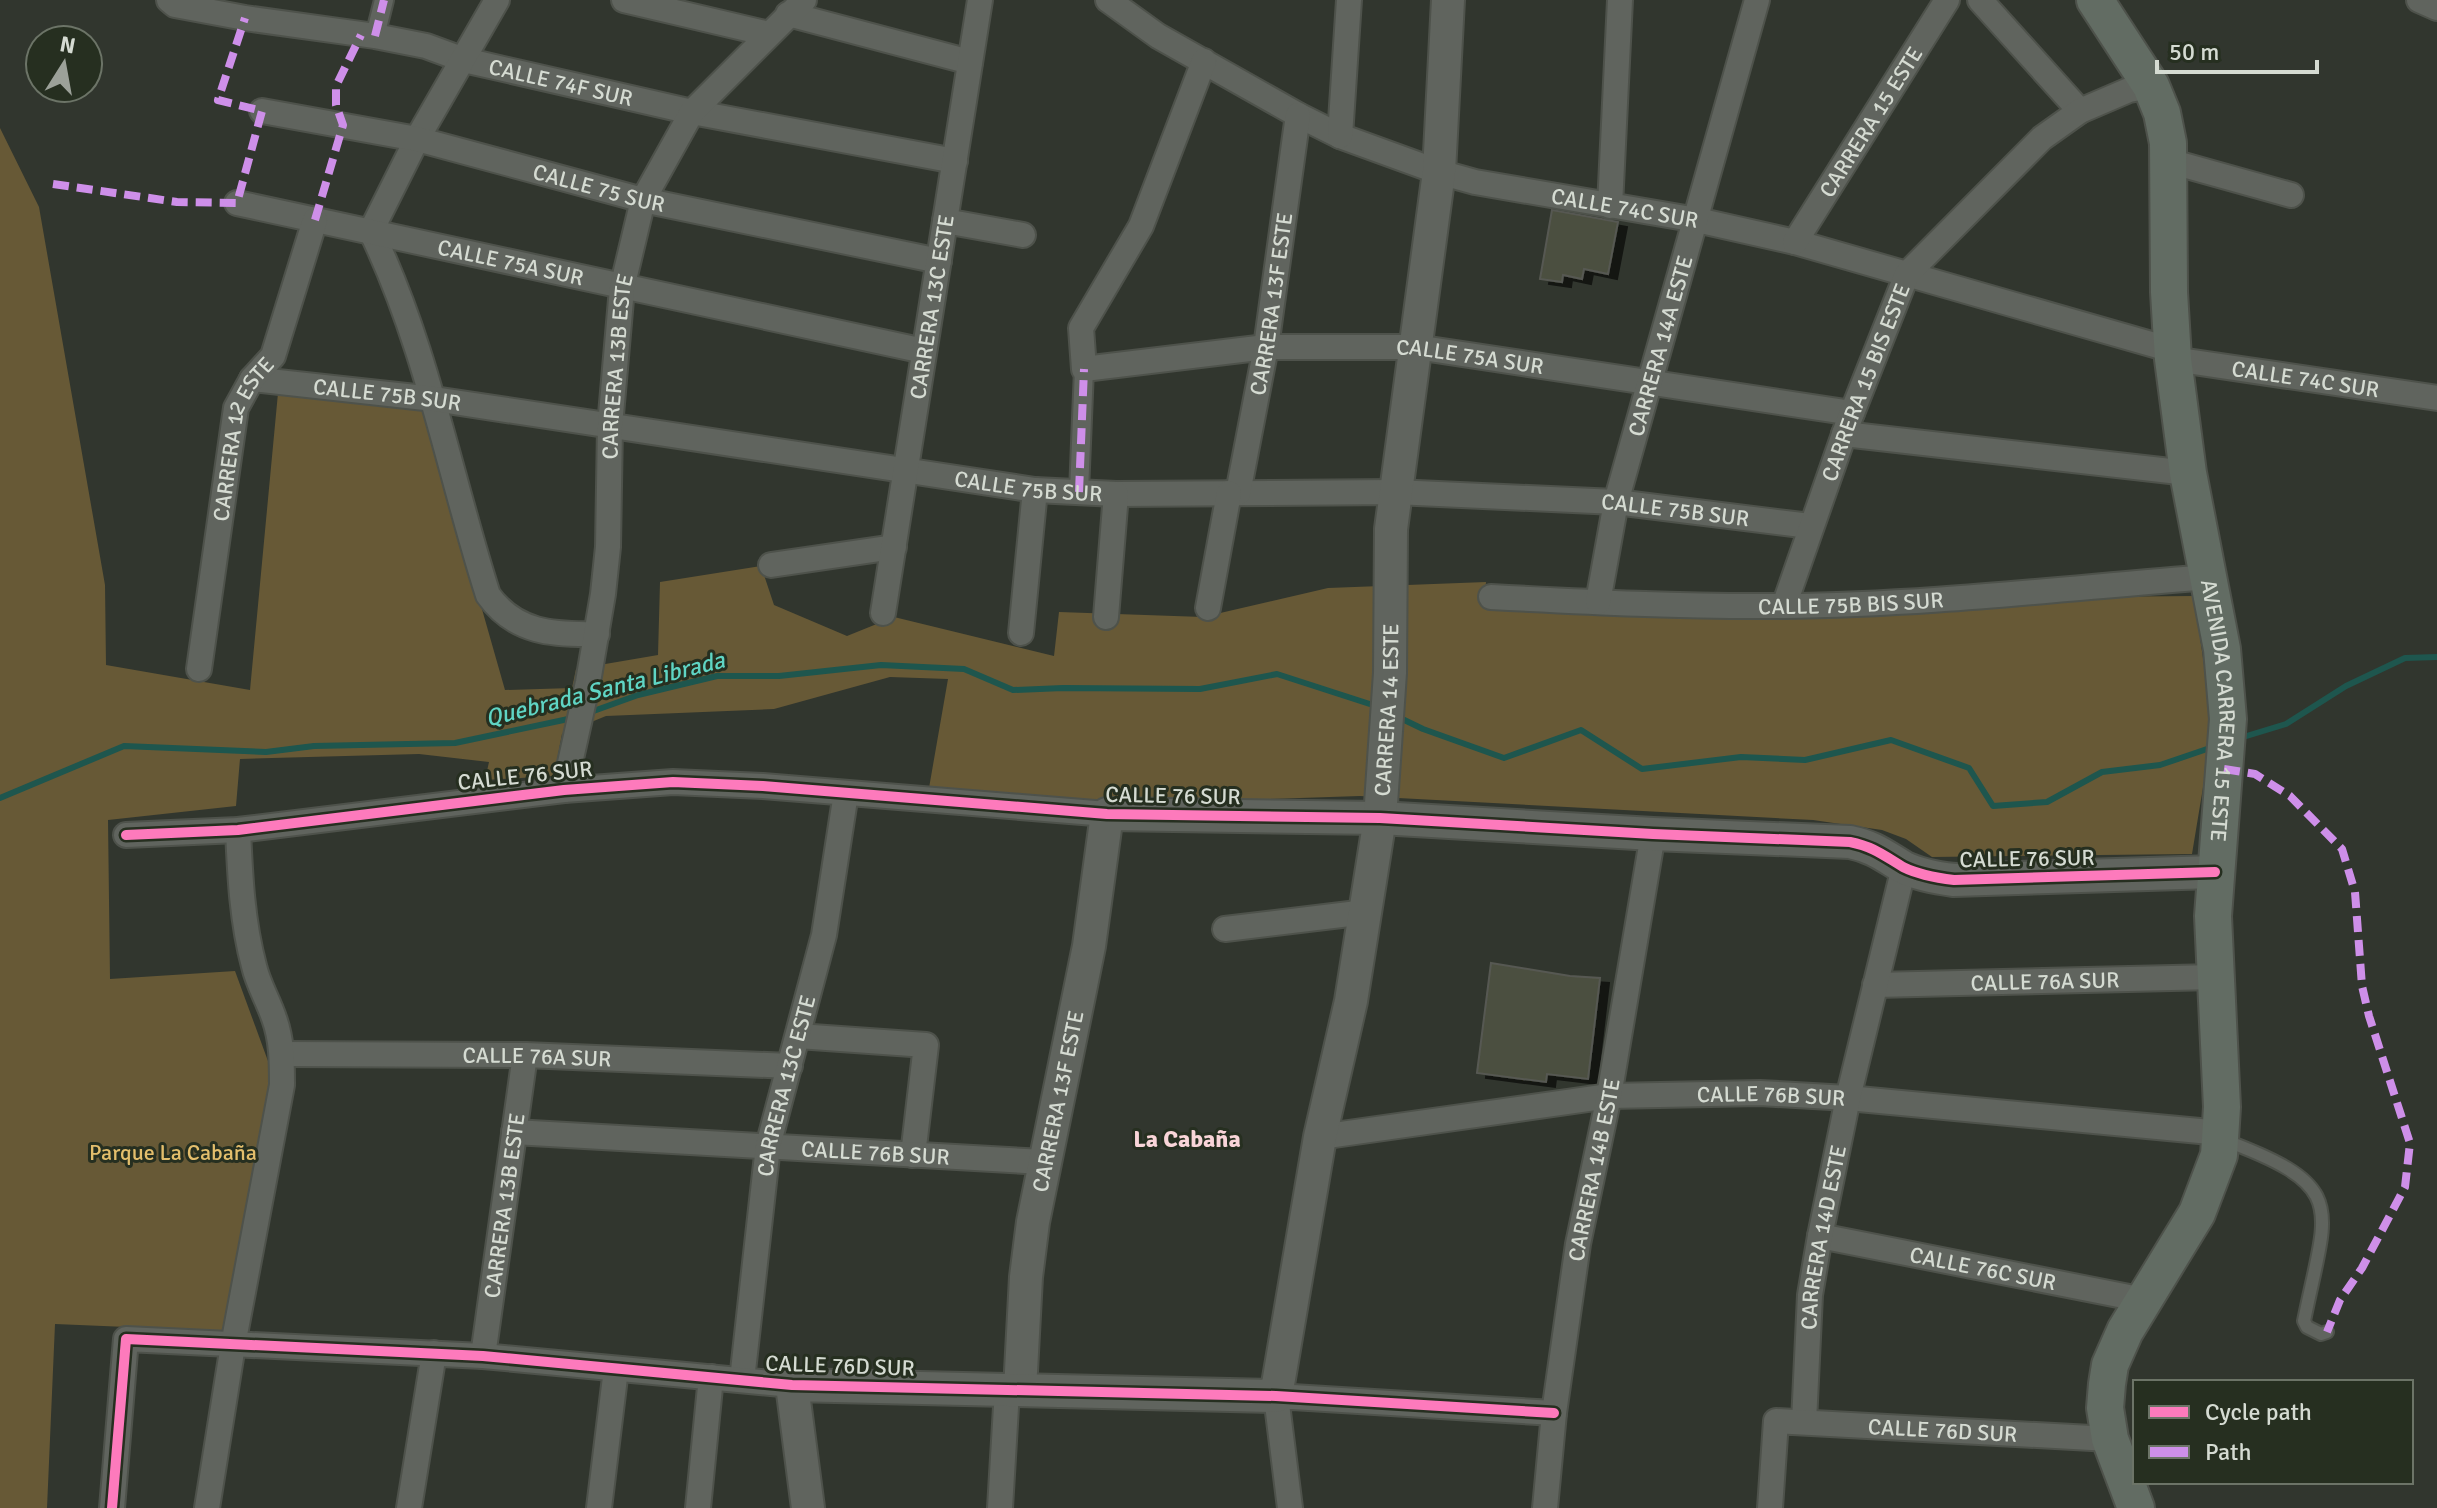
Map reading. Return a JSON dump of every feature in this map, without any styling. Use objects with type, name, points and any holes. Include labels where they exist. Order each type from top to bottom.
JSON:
[{"type":"main road","name":"AVENIDA CARRERA 15 ESTE","points":[[2095,0],[2151,86],[2162,113],[2169,161],[2172,355],[2188,473],[2225,667],[2228,719],[2215,872],[2221,1136],[2213,1177],[2202,1203],[2125,1331],[2110,1365],[2105,1408],[2110,1439],[2136,1508]]},
{"type":"street","name":"CALLE 74F SUR","points":[[169,0],[175,5],[245,18],[426,46],[464,60],[692,112],[955,161]]},
{"type":"street","points":[[375,36],[384,0]]},
{"type":"street","points":[[497,0],[417,139],[371,231],[394,280],[434,399],[488,595],[501,613],[524,626],[573,635],[597,634]]},
{"type":"street","points":[[624,0],[769,34]]},
{"type":"street","name":"CARRERA 13C ESTE","points":[[883,613],[980,0]]},
{"type":"street","name":"CALLE 74C SUR","points":[[1108,0],[1158,36],[1298,115],[1340,136],[1439,172],[1475,182],[1697,220],[1795,242],[2172,355],[2437,398]]},
{"type":"street","points":[[1136,0],[1158,36]]},
{"type":"street","points":[[1340,136],[1349,0]]},
{"type":"street","name":"CARRERA 14 ESTE","points":[[1290,1508],[1276,1396],[1320,1137],[1351,1001],[1380,818],[1387,742],[1390,562],[1395,492],[1439,172],[1448,0]]},
{"type":"street","points":[[1610,206],[1620,0]]},
{"type":"street","name":"CARRERA 14A ESTE","points":[[1598,602],[1616,502],[1757,0]]},
{"type":"street","name":"CARRERA 15 ESTE","points":[[1795,242],[1947,0]]},
{"type":"street","points":[[1980,0],[2080,111]]},
{"type":"street","points":[[2419,0],[2437,8]]},
{"type":"street","points":[[796,7],[970,62]]},
{"type":"street","name":"CARRERA 13B ESTE","points":[[564,790],[597,634],[608,547],[610,426],[622,288],[643,200],[692,112],[796,7]]},
{"type":"street","points":[[1079,492],[1084,369],[1081,328],[1141,226],[1204,61]]},
{"type":"street","name":"CARRERA 15 BIS ESTE","points":[[1784,606],[1810,526],[1907,274],[2042,138],[2080,111],[2129,90],[2151,86]]},
{"type":"street","name":"CALLE 75 SUR","points":[[262,111],[417,139],[643,200],[939,261]]},
{"type":"street","name":"CARRERA 13F ESTE","points":[[1208,608],[1266,347],[1298,115]]},
{"type":"street","points":[[2169,161],[2291,195]]},
{"type":"street","name":"CALLE 75A SUR","points":[[237,203],[924,351]]},
{"type":"street","name":"CARRERA 12 ESTE","points":[[199,669],[236,408],[252,379],[273,356],[315,220]]},
{"type":"street","points":[[945,221],[1023,235]]},
{"type":"street","name":"CALLE 75A SUR","points":[[1084,369],[1266,347],[1416,347],[1651,381],[1848,424],[2188,473]]},
{"type":"street","name":"CALLE 75B SUR","points":[[252,379],[434,399],[1035,490],[1116,494],[1395,492],[1616,502],[1810,526]]},
{"type":"street","points":[[1021,633],[1035,490]]},
{"type":"street","points":[[1106,617],[1116,494]]},
{"type":"street","points":[[771,565],[894,547]]},
{"type":"street","name":"CALLE 75B BIS SUR","points":[[1491,597],[1784,606],[1886,602],[2209,577]]},
{"type":"street","name":"CALLE 76 SUR","points":[[126,835],[238,830],[564,790],[673,782],[763,786],[1107,814],[1380,818],[1850,842],[1871,846],[1904,867],[1927,876],[1986,881],[2215,872]]},
{"type":"street","name":"CARRERA 13C ESTE","points":[[742,1380],[768,1146],[824,935],[846,793]]},
{"type":"street","name":"CARRERA 13F ESTE","points":[[1014,1390],[1026,1277],[1044,1162],[1089,946],[1107,814]]},
{"type":"street","points":[[207,1508],[233,1345],[282,1085],[283,1054],[275,1019],[255,970],[248,941],[240,885],[238,830]]},
{"type":"street","name":"CARRERA 14B ESTE","points":[[1545,1508],[1554,1413],[1578,1244],[1609,1096],[1653,834]]},
{"type":"street","name":"CARRERA 14D ESTE","points":[[1804,1422],[1810,1295],[1820,1236],[1848,1098],[1904,867]]},
{"type":"street","points":[[1225,929],[1366,912]]},
{"type":"street","name":"CALLE 76A SUR","points":[[1875,985],[2215,977]]},
{"type":"street","points":[[798,1036],[926,1045],[913,1155]]},
{"type":"street","name":"CALLE 76A SUR","points":[[283,1054],[525,1055],[790,1066]]},
{"type":"street","name":"CARRERA 13B ESTE","points":[[483,1356],[525,1055]]},
{"type":"street","name":"CALLE 76B SUR","points":[[1320,1137],[1609,1096],[1760,1093],[1848,1098],[2221,1136]]},
{"type":"street","name":"CALLE 76B SUR","points":[[514,1132],[1044,1162]]},
{"type":"street","name":"CALLE 76C SUR","points":[[1820,1236],[2144,1300]]},
{"type":"street","name":"CALLE 76D SUR","points":[[112,1508],[126,1339],[483,1356],[792,1385],[1276,1396],[1554,1413]]},
{"type":"street","points":[[409,1508],[434,1353]]},
{"type":"street","points":[[599,1508],[616,1369]]},
{"type":"street","points":[[698,1508],[711,1377]]},
{"type":"street","points":[[792,1385],[808,1508]]},
{"type":"street","points":[[1000,1508],[1014,1390]]},
{"type":"street","name":"CALLE 76D SUR","points":[[1770,1508],[1776,1421],[2110,1439]]},
{"type":"lane","points":[[2221,1136],[2270,1157],[2304,1178],[2315,1193],[2323,1212],[2324,1232],[2304,1321],[2307,1327],[2321,1334],[2327,1332]]},
{"type":"green space","name":"Parque La Cabaña","points":[[0,128],[39,207],[105,585],[106,665],[250,690],[278,393],[425,409],[505,690],[572,688],[576,669],[658,655],[660,582],[761,566],[774,605],[847,636],[894,617],[1054,656],[1059,612],[1203,617],[1328,588],[1486,582],[1484,603],[2194,596],[2213,727],[2192,854],[1932,857],[1906,839],[1882,830],[1813,820],[1360,796],[1127,804],[929,788],[948,679],[890,677],[774,709],[606,716],[562,734],[554,776],[485,780],[489,762],[419,754],[240,759],[236,806],[108,820],[110,979],[235,971],[272,1072],[261,1161],[223,1331],[55,1324],[47,1508],[0,1508]]},
{"type":"building","points":[[1552,210],[1618,222],[1608,274],[1584,269],[1582,279],[1563,275],[1562,282],[1540,279]]},
{"type":"building","points":[[1491,963],[1600,978],[1588,1079],[1547,1074],[1546,1082],[1477,1073]]},
{"type":"waterway","name":"Quebrada Santa Librada","points":[[2240,738],[2286,724],[2346,686],[2405,658],[2437,657]]},
{"type":"waterway","name":"Quebrada Santa Librada","points":[[588,713],[638,695],[717,676],[779,676],[881,665],[964,669],[1013,690],[1200,689],[1277,674],[1379,707]]},
{"type":"waterway","name":"Quebrada Santa Librada","points":[[1396,716],[1504,758],[1581,730],[1642,769],[1741,757],[1805,760],[1891,740],[1969,768],[1993,806],[2047,802],[2102,772],[2160,765],[2207,749]]},
{"type":"waterway","name":"Quebrada Santa Librada","points":[[0,798],[124,746],[266,752],[314,746],[455,743],[573,718]]},
{"type":"marked path","points":[[375,36],[384,0]]},
{"type":"marked path","points":[[53,184],[177,202],[237,203],[262,111],[218,100],[245,18]]},
{"type":"marked path","points":[[315,220],[343,125],[336,105],[336,86],[361,35]]},
{"type":"marked path","points":[[1079,492],[1084,369]]},
{"type":"marked path","points":[[2224,769],[2255,774],[2290,796],[2342,849],[2355,892],[2362,986],[2410,1143],[2405,1187],[2362,1268],[2340,1300],[2327,1332]]},
{"type":"cycle path","points":[[126,835],[238,830],[564,790],[673,782],[763,786],[1107,814],[1380,818],[1850,842],[1872,849],[1915,872],[1954,880],[2215,872]]},
{"type":"cycle path","points":[[112,1508],[126,1339],[483,1356],[792,1385],[1276,1396],[1554,1413]]},
{"type":"district","name":"La Cabaña","points":[[1187,1139]]}]
